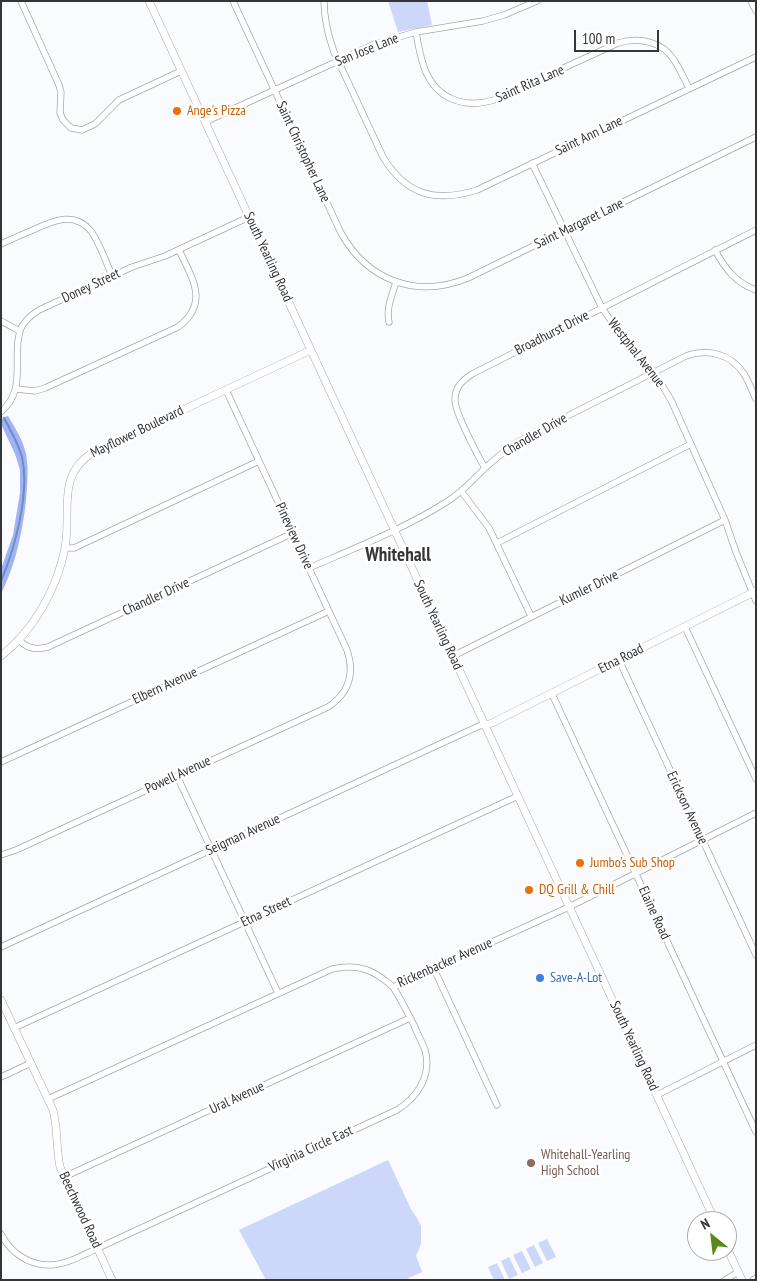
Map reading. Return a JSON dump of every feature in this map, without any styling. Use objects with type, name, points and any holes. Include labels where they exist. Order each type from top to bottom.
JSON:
[{"type":"street","points":[[21,1],[59,85],[61,92],[61,116],[71,128],[82,130],[90,128],[119,100],[181,71]]},
{"type":"street","name":"South Yearling Road","points":[[149,1],[710,1211]]},
{"type":"street","name":"Saint Christopher Lane","points":[[233,1],[347,245],[371,269],[396,282]]},
{"type":"street","points":[[324,1],[325,23],[338,61]]},
{"type":"street","name":"San Jose Lane","points":[[205,122],[375,44],[416,32],[482,21],[504,15],[538,1]]},
{"type":"street","points":[[751,1],[756,11]]},
{"type":"street","name":"Saint Rita Lane","points":[[416,32],[424,67],[431,81],[445,96],[466,104],[484,103],[494,100],[618,43],[633,40],[656,44],[669,53],[688,88]]},
{"type":"street","name":"Saint Ann Lane","points":[[338,61],[382,157],[389,168],[406,185],[418,191],[447,197],[477,190],[756,57]]},
{"type":"street","name":"Saint Margaret Lane","points":[[396,282],[425,287],[447,285],[468,278],[756,137]]},
{"type":"street","name":"Westphal Avenue","points":[[532,163],[602,308],[620,334],[654,372],[670,400],[725,520],[756,601]]},
{"type":"street","name":"Doney Street","points":[[20,330],[28,319],[39,310],[132,267],[179,250],[249,217]]},
{"type":"street","points":[[1,244],[49,222],[66,218],[74,220],[83,224],[95,236],[112,276]]},
{"type":"street","name":"Broadhurst Drive","points":[[485,468],[455,404],[456,390],[462,381],[472,374],[756,230]]},
{"type":"street","points":[[16,388],[35,391],[45,388],[178,327],[185,322],[194,308],[196,292],[179,250]]},
{"type":"street","points":[[715,250],[725,268],[733,276],[746,286],[756,290]]},
{"type":"street","points":[[389,322],[388,305],[396,282]]},
{"type":"street","points":[[1,321],[20,330],[16,388],[13,397],[1,412]]},
{"type":"street","name":"Mayflower Boulevard","points":[[1,656],[19,640],[42,608],[51,590],[65,548],[68,528],[68,486],[81,462],[95,451],[311,350]]},
{"type":"street","name":"Chandler Drive","points":[[309,568],[432,510],[461,491],[508,449],[528,436],[694,353],[710,352],[726,356],[740,368],[756,399]]},
{"type":"street","name":"Pineview Drive","points":[[226,390],[350,658],[351,667],[348,685]]},
{"type":"street","points":[[497,543],[691,444]]},
{"type":"street","points":[[65,548],[74,548],[259,461]]},
{"type":"street","points":[[461,491],[489,528],[531,616]]},
{"type":"street","name":"Kumler Drive","points":[[453,656],[725,520]]},
{"type":"street","name":"Chandler Drive","points":[[19,640],[24,645],[36,650],[48,648],[293,533]]},
{"type":"street","name":"Etna Road","points":[[485,725],[492,724],[754,592]]},
{"type":"street","name":"Elbern Avenue","points":[[1,762],[329,611]]},
{"type":"street","points":[[686,627],[756,778]]},
{"type":"street","name":"Erickson Avenue","points":[[619,660],[756,955]]},
{"type":"street","name":"Powell Avenue","points":[[1,855],[16,850],[328,706],[340,698],[348,685]]},
{"type":"street","name":"Elaine Road","points":[[552,694],[756,1132]]},
{"type":"street","name":"Seigman Avenue","points":[[1,946],[479,726],[485,725]]},
{"type":"street","points":[[177,776],[278,993]]},
{"type":"street","name":"Etna Street","points":[[14,1028],[518,796]]},
{"type":"street","name":"Rickenbacker Avenue","points":[[48,1099],[325,972],[341,967],[358,967],[374,972],[393,987],[569,907],[756,813]]},
{"type":"street","points":[[434,969],[497,1105]]},
{"type":"street","name":"Virginia Circle East","points":[[1,1234],[10,1247],[25,1259],[50,1265],[66,1262],[397,1110],[417,1093],[426,1069],[425,1052],[410,1018],[393,987]]},
{"type":"street","name":"Beechwood Road","points":[[1,1000],[48,1099],[56,1123],[58,1159],[64,1177],[112,1280]]},
{"type":"street","name":"Ural Avenue","points":[[64,1177],[410,1018]]},
{"type":"street","points":[[656,1095],[756,1045]]},
{"type":"street","points":[[1,1077],[31,1063]]},
{"type":"street","points":[[733,1261],[742,1280]]},
{"type":"street","points":[[725,1280],[738,1272]]},
{"type":"shaded area","points":[[388,1],[427,1],[432,25],[398,32]]},
{"type":"shaded area","points":[[8,416],[25,449],[28,478],[20,537],[11,571],[1,594],[1,569],[13,535],[20,493],[20,470],[1,424],[1,420]]},
{"type":"shaded area","points":[[388,1160],[421,1226],[421,1244],[416,1256],[422,1272],[405,1280],[266,1280],[239,1230]]},
{"type":"shaded area","points":[[547,1239],[556,1257],[547,1261],[538,1243]]},
{"type":"shaded area","points":[[534,1245],[543,1263],[535,1267],[526,1249]]},
{"type":"shaded area","points":[[522,1251],[531,1269],[522,1273],[513,1255]]},
{"type":"shaded area","points":[[509,1257],[518,1275],[509,1279],[501,1261]]},
{"type":"shaded area","points":[[497,1263],[505,1280],[494,1280],[488,1267]]},
{"type":"waterway","points":[[1,581],[16,537],[23,503],[24,487],[22,457],[4,418]]},
{"type":"place","name":"Ange's Pizza","points":[[177,111]]},
{"type":"place","name":"Jumbo's Sub Shop","points":[[580,863]]},
{"type":"place","name":"DQ Grill & Chill","points":[[529,890]]},
{"type":"place","name":"Save-A-Lot","points":[[540,978]]},
{"type":"place","name":"Whitehall-Yearling High School","points":[[531,1163]]},
{"type":"district","name":"Whitehall","points":[[398,556]]}]
